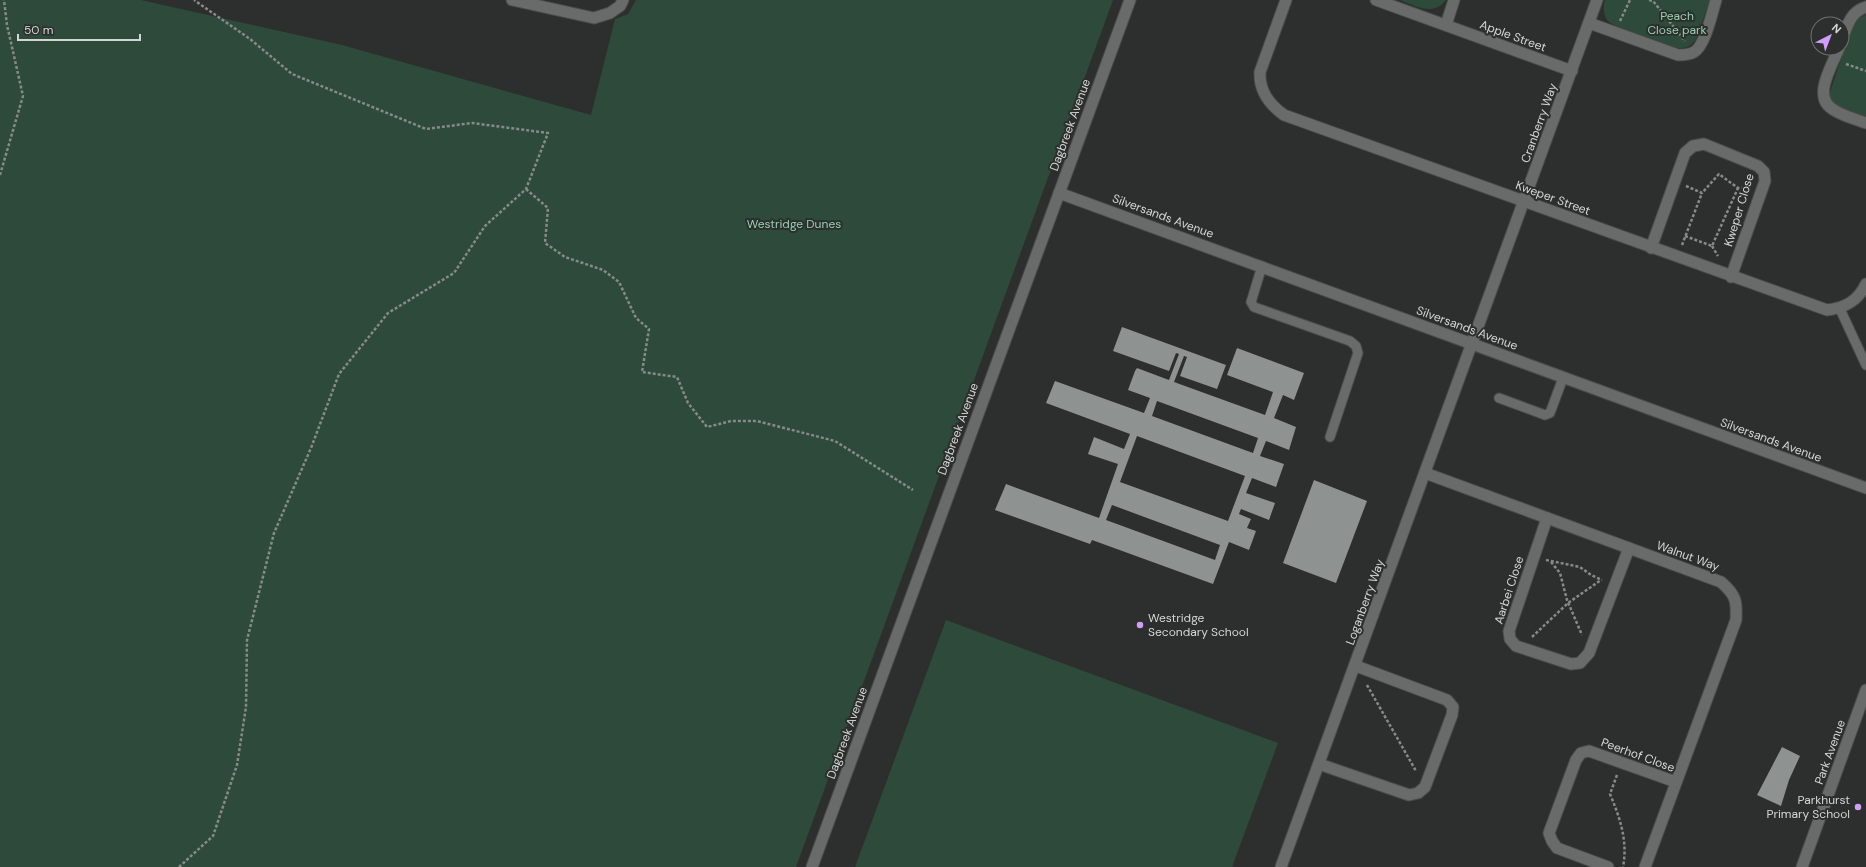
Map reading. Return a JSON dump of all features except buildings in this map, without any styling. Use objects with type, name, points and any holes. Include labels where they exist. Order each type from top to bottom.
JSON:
[{"type":"street","points":[[512,0],[594,18],[610,13],[620,6],[623,0]]},
{"type":"street","name":"Dagbreek Avenue","points":[[812,867],[1130,0]]},
{"type":"street","name":"Kweper Street","points":[[1286,0],[1260,72],[1260,81],[1264,95],[1275,108],[1284,115],[1731,277],[1827,310],[1840,309]]},
{"type":"street","name":"Apple Street","points":[[1376,0],[1572,71]]},
{"type":"street","points":[[1446,25],[1454,0]]},
{"type":"street","name":"Cranberry Way","points":[[1471,344],[1597,0]]},
{"type":"street","points":[[1589,23],[1678,55],[1687,55],[1695,52],[1701,45],[1716,0]]},
{"type":"street","points":[[1850,19],[1856,11],[1866,7]]},
{"type":"street","points":[[1835,56],[1823,89],[1823,98],[1826,105],[1834,111],[1866,123]]},
{"type":"street","name":"Kweper Close","points":[[1651,248],[1685,153],[1693,146],[1704,144],[1758,166],[1764,172],[1765,181],[1731,277]]},
{"type":"street","name":"Silversands Avenue","points":[[1059,193],[1866,488]]},
{"type":"street","points":[[1840,309],[1856,298],[1866,284]]},
{"type":"street","name":"Loganberry Way","points":[[1282,867],[1356,666],[1471,344]]},
{"type":"street","name":"Walnut Way","points":[[1425,473],[1721,582],[1731,591],[1737,603],[1736,620],[1645,867]]},
{"type":"street","name":"Aarbei Close","points":[[1516,646],[1510,639],[1509,630],[1547,518]]},
{"type":"street","points":[[1516,646],[1571,664],[1580,663],[1589,653],[1629,548]]},
{"type":"street","points":[[1319,764],[1409,795],[1418,793],[1425,787],[1452,715],[1453,707],[1447,700],[1356,666]]},
{"type":"street","name":"Park Avenue","points":[[1803,867],[1866,690]]},
{"type":"street","name":"Peerhof Close","points":[[1608,867],[1557,848],[1552,841],[1550,833],[1576,760],[1581,753],[1589,751],[1676,782]]},
{"type":"lane","points":[[1262,266],[1251,302],[1254,307],[1350,341],[1357,349],[1358,353],[1330,437]]},
{"type":"lane","points":[[1840,309],[1866,365]]},
{"type":"lane","points":[[1499,398],[1545,415],[1550,413],[1563,378]]},
{"type":"path","points":[[0,175],[23,96],[7,25],[4,0]]},
{"type":"path","points":[[179,867],[213,836],[237,765],[246,707],[247,640],[274,533],[311,448],[339,374],[388,313],[454,273],[485,226],[526,189],[548,133],[472,123],[426,129],[292,74],[250,39],[194,0]]},
{"type":"path","points":[[1614,32],[1630,0]]},
{"type":"path","points":[[1649,0],[1653,1],[1695,52]]},
{"type":"path","points":[[1834,59],[1866,71]]},
{"type":"path","points":[[1677,257],[1702,193],[1719,174],[1738,188],[1751,188],[1765,181]]},
{"type":"path","points":[[1675,182],[1702,193]]},
{"type":"path","points":[[1685,236],[1712,246],[1738,188]]},
{"type":"path","points":[[526,189],[548,208],[545,243],[565,257],[603,270],[620,282],[636,318],[649,329],[642,372],[677,378],[688,403],[707,427],[731,421],[757,421],[835,441],[913,490]]},
{"type":"path","points":[[1534,556],[1552,562],[1580,567],[1591,575],[1615,586]]},
{"type":"path","points":[[1552,562],[1560,572],[1568,603],[1589,653]]},
{"type":"path","points":[[1516,646],[1528,642],[1568,603],[1601,580]]},
{"type":"path","points":[[1356,666],[1425,787]]},
{"type":"path","points":[[1622,762],[1610,794],[1622,825],[1625,855],[1623,867]]},
{"type":"green space","name":"Westridge Dunes","points":[[0,0],[141,0],[342,45],[591,115],[615,19],[628,14],[636,0],[1113,0],[796,867],[0,867]]},
{"type":"green space","points":[[1400,0],[1446,0],[1436,8],[1424,9]]},
{"type":"green space","name":"Peach Close park","points":[[1605,0],[1710,0],[1696,39],[1688,46],[1677,48],[1640,36],[1612,24],[1606,19],[1604,14]]},
{"type":"green space","points":[[1866,15],[1866,117],[1839,107],[1831,100],[1829,95],[1842,56],[1850,56],[1850,33],[1853,24],[1857,19]]},
{"type":"green space","points":[[946,620],[1278,743],[1232,867],[855,867]]},
{"type":"place","name":"Westridge Secondary School","points":[[1140,625]]},
{"type":"place","name":"Parkhurst Primary School","points":[[1858,807]]}]
